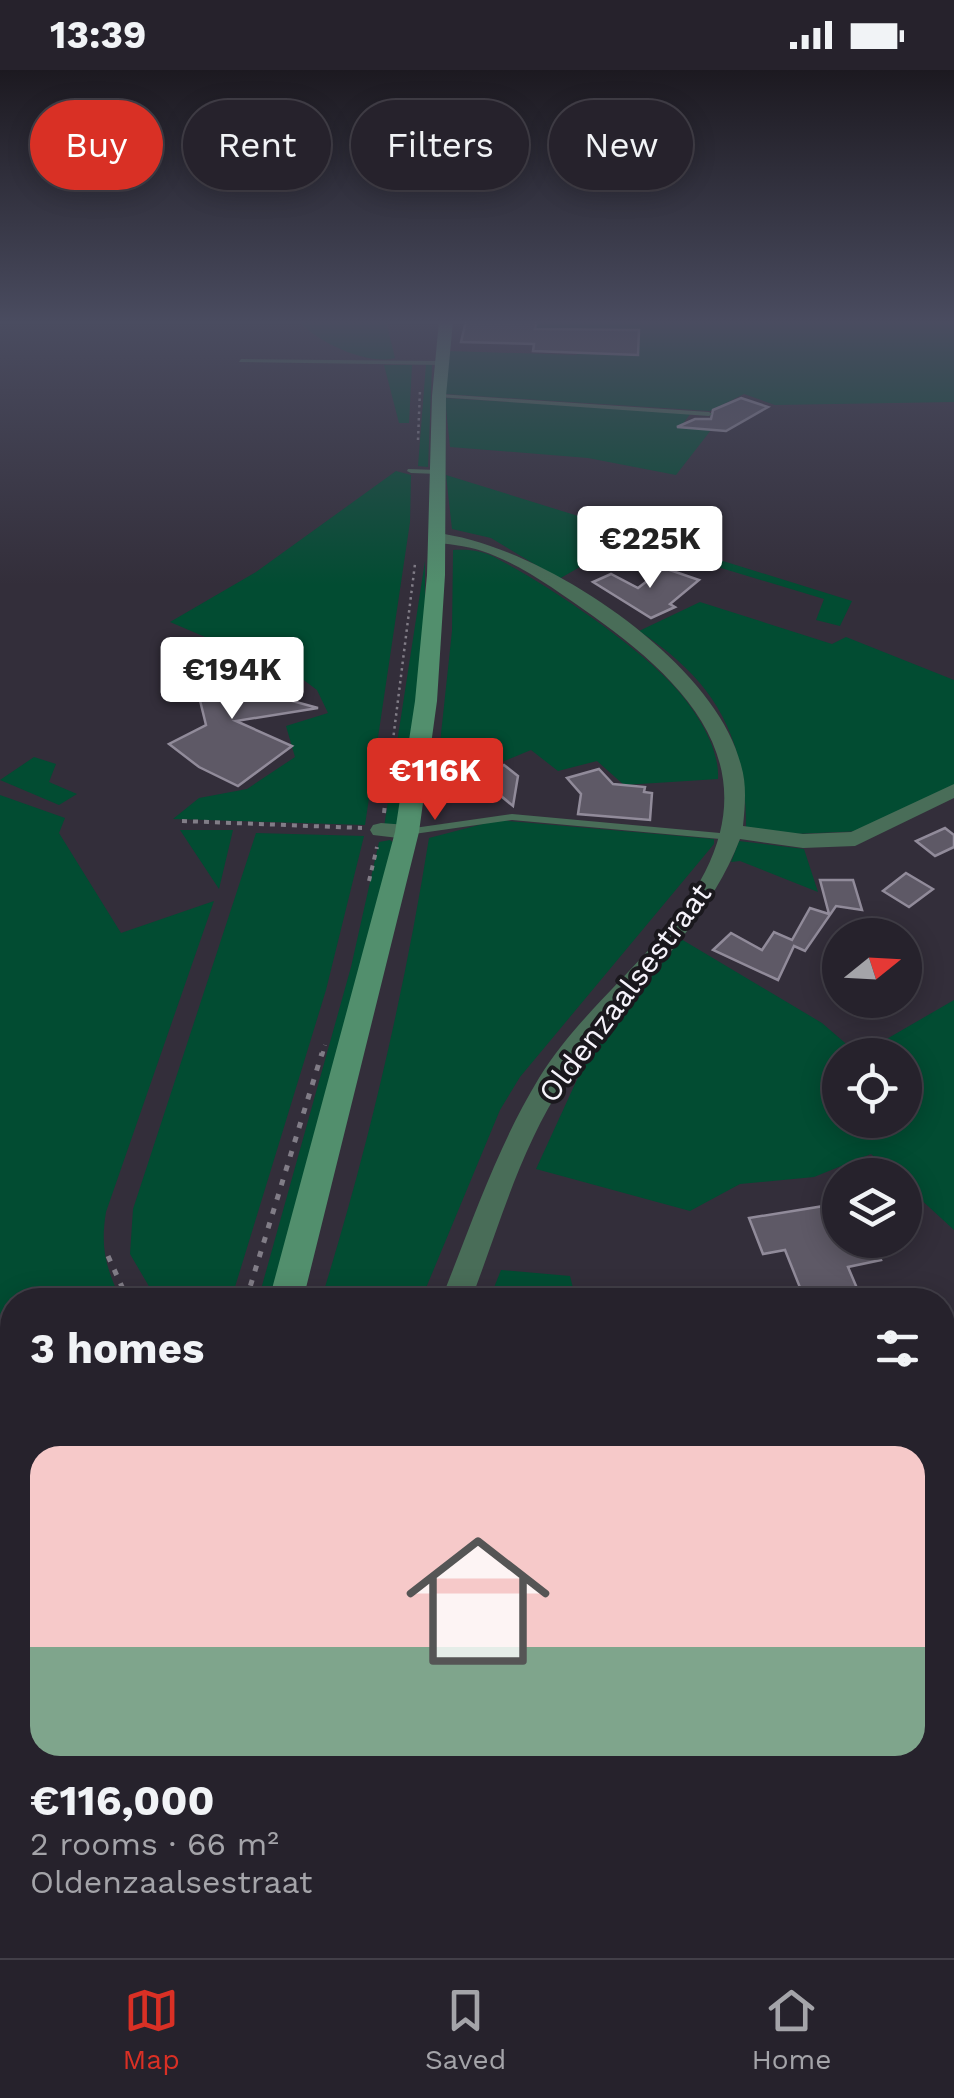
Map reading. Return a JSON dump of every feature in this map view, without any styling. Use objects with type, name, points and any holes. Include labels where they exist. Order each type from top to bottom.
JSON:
[{"type":"main road","points":[[289,1288],[407,832],[426,701],[436,538],[438,409]]},
{"type":"street","name":"Oldenzaalsestraat","points":[[436,538],[476,541],[508,554],[641,642],[682,676],[708,708],[728,749],[734,776],[732,834],[717,870],[686,917],[550,1083],[461,1288]]},
{"type":"street","points":[[732,834],[785,840],[855,839],[954,790]]},
{"type":"street","points":[[382,830],[407,832]]},
{"type":"lane","points":[[635,409],[709,414]]},
{"type":"lane","points":[[411,472],[438,472]]},
{"type":"lane","points":[[407,832],[512,817],[732,834]]},
{"type":"path","points":[[368,882],[382,830],[416,555]]},
{"type":"path","points":[[182,821],[382,830]]},
{"type":"path","points":[[250,1288],[329,1031]]},
{"type":"path","points":[[108,1256],[123,1288]]},
{"type":"green space","points":[[395,409],[410,409],[409,423],[399,423]]},
{"type":"green space","points":[[422,409],[430,409],[428,467],[418,466]]},
{"type":"green space","points":[[446,409],[691,413],[682,425],[711,430],[676,475],[588,458],[450,447]]},
{"type":"green space","points":[[396,471],[411,475],[410,522],[365,825],[173,819],[199,798],[247,789],[295,757],[286,726],[328,713],[317,690],[301,678],[170,622],[256,572]]},
{"type":"green space","points":[[446,475],[852,601],[840,626],[816,620],[824,599],[635,542],[621,556],[606,552],[559,579],[491,538],[452,529]]},
{"type":"green space","points":[[453,550],[490,555],[534,579],[650,663],[676,689],[702,725],[714,752],[718,779],[624,785],[597,761],[558,771],[531,750],[435,790],[452,631]]},
{"type":"green space","points":[[425,561],[425,621],[401,825],[384,827]]},
{"type":"green space","points":[[700,602],[832,644],[846,637],[954,680],[954,786],[862,831],[794,834],[746,827],[740,765],[721,714],[688,670],[639,631]]},
{"type":"green space","points":[[34,757],[56,764],[49,782],[77,794],[59,805],[0,780]]},
{"type":"green space","points":[[0,795],[65,818],[59,833],[121,933],[214,901],[106,1212],[106,1258],[116,1288],[0,1288]]},
{"type":"green space","points":[[498,820],[714,839],[714,844],[520,1077],[500,1110],[426,1288],[324,1288],[383,1071],[429,838]]},
{"type":"green space","points":[[180,830],[233,830],[219,889]]},
{"type":"green space","points":[[256,833],[364,836],[326,990],[235,1288],[150,1288],[130,1254],[133,1209]]},
{"type":"green space","points":[[739,841],[804,849],[818,892],[740,861],[731,862]]},
{"type":"green space","points":[[379,842],[394,843],[275,1288],[261,1288],[351,967]]},
{"type":"green space","points":[[681,939],[822,1023],[839,1038],[822,1038],[822,1138],[922,1138],[922,1038],[888,1038],[954,1000],[954,1230],[922,1201],[922,1158],[875,1158],[871,1154],[861,1158],[822,1158],[822,1174],[814,1177],[740,1184],[690,1211],[536,1169],[586,1060]]},
{"type":"green space","points":[[501,1270],[570,1276],[573,1288],[494,1288]]},
{"type":"building","points":[[764,409],[726,431],[677,427],[695,419],[711,419],[713,410]]},
{"type":"building","points":[[664,568],[699,580],[670,604],[675,607],[651,618],[593,582],[611,574],[638,588]]},
{"type":"building","points":[[241,656],[252,690],[318,708],[236,721],[292,746],[238,786],[199,767],[169,744],[206,725],[195,680],[187,681],[183,665]]},
{"type":"building","points":[[504,765],[518,776],[513,806],[477,776]]},
{"type":"building","points":[[599,769],[613,784],[645,787],[644,792],[652,793],[650,820],[578,814],[581,794],[567,778]]},
{"type":"building","points":[[945,828],[954,835],[954,847],[935,856],[916,841]]},
{"type":"building","points":[[906,873],[933,889],[909,907],[883,891]]},
{"type":"building","points":[[820,880],[853,880],[862,910],[836,906],[828,918],[822,918],[822,926],[805,951],[794,946],[778,980],[713,950],[731,933],[762,950],[774,932],[792,940],[810,908],[829,914]]},
{"type":"building","points":[[822,1206],[822,1258],[881,1260],[848,1267],[857,1288],[800,1288],[785,1250],[763,1254],[749,1218]]}]
